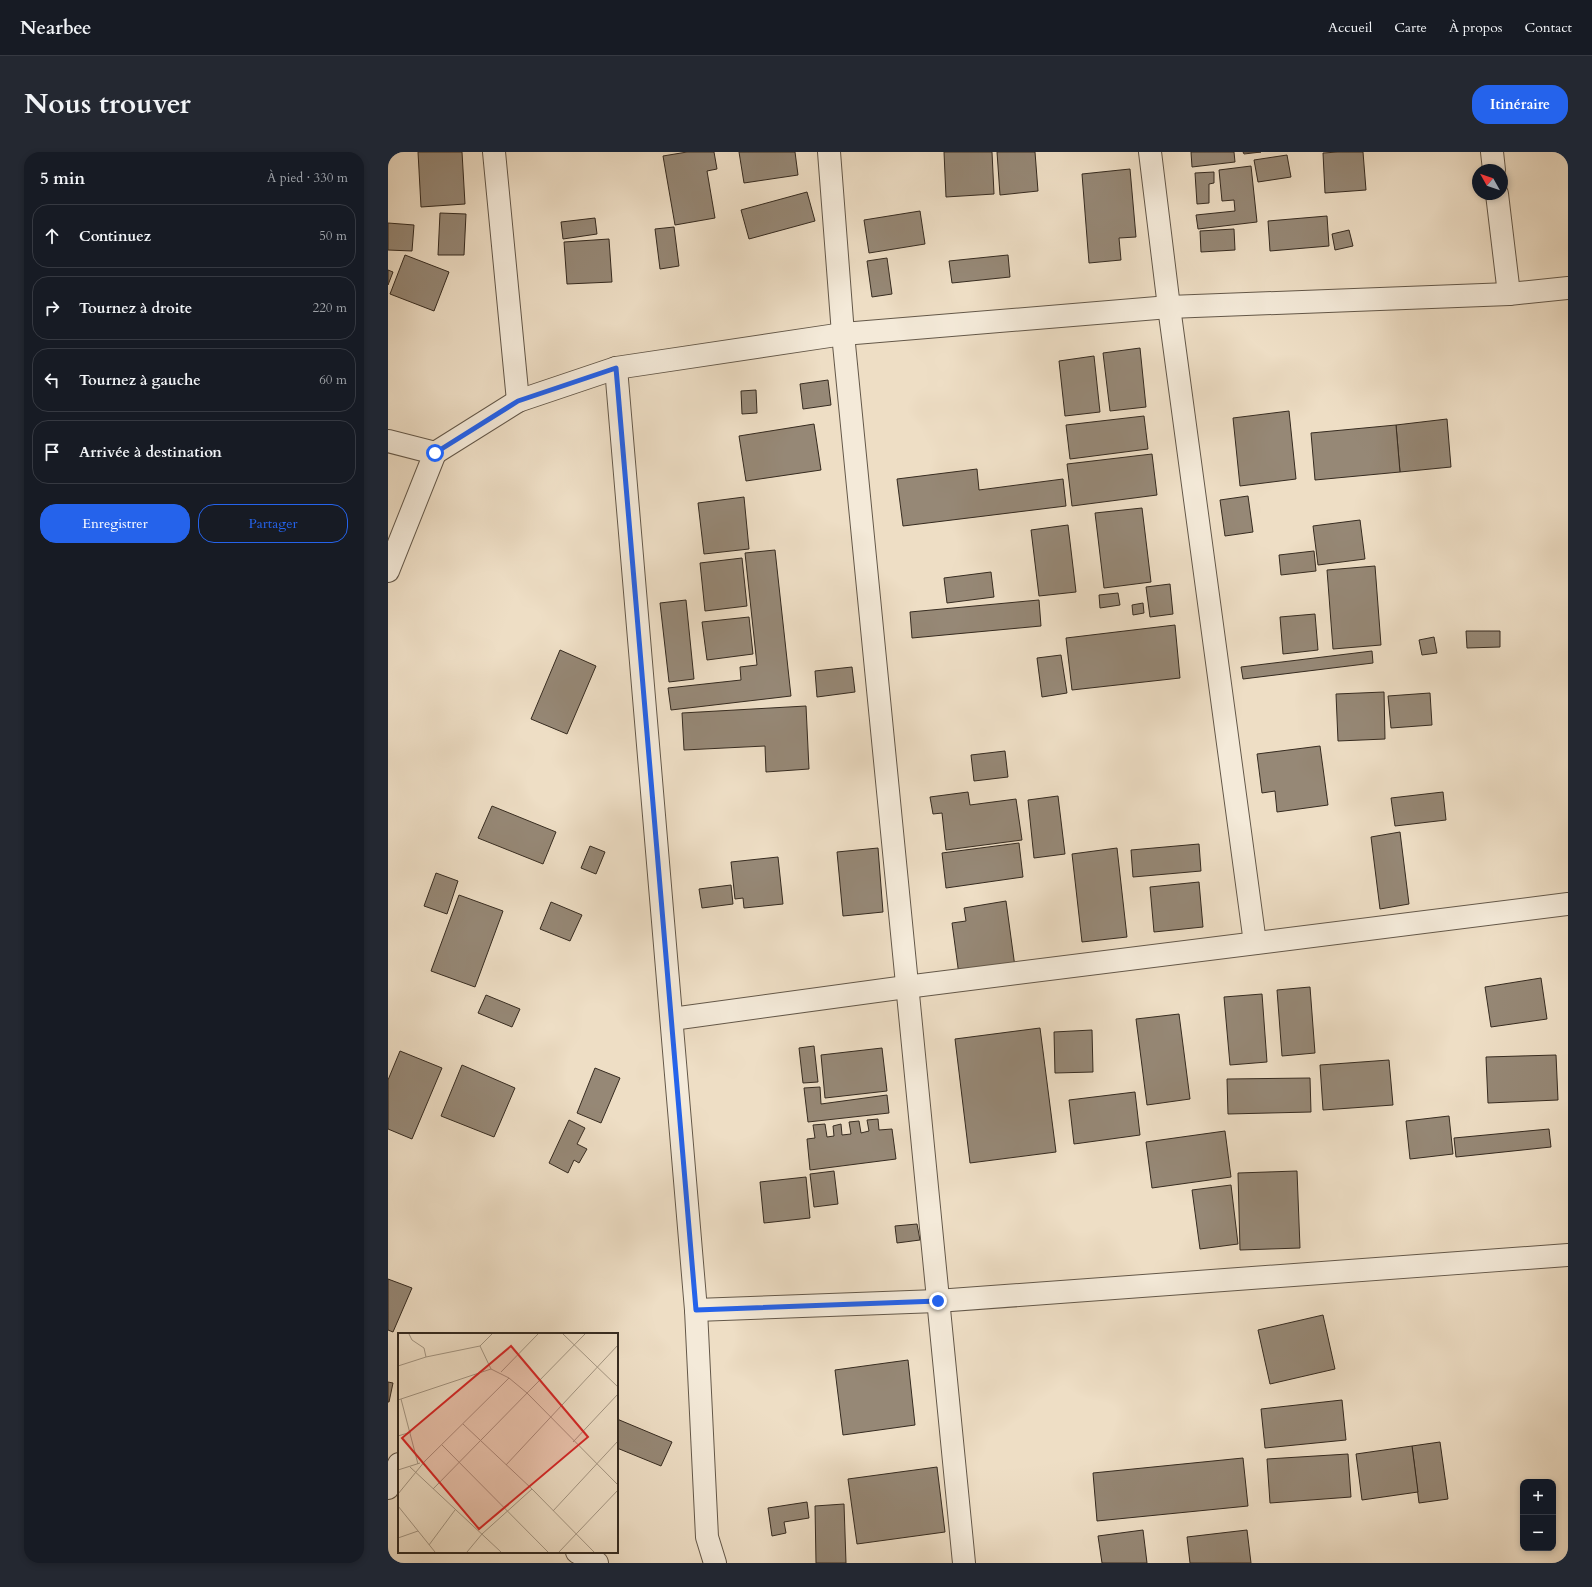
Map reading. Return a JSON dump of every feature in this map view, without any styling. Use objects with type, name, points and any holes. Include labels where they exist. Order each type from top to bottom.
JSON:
[{"type":"street","points":[[494,152],[518,401]]},
{"type":"street","points":[[829,152],[842,334],[964,1563]]},
{"type":"street","points":[[1150,152],[1169,307],[1255,943]]},
{"type":"street","points":[[1492,152],[1493,164]]},
{"type":"street","points":[[1498,200],[1509,294]]},
{"type":"street","points":[[388,571],[435,453],[518,401],[616,368],[842,334],[1169,307],[1509,294],[1568,288]]},
{"type":"street","points":[[616,368],[696,1310],[707,1537],[714,1563]]},
{"type":"street","points":[[388,441],[435,453]]},
{"type":"street","points":[[672,1019],[906,987],[1568,904]]},
{"type":"street","points":[[696,1310],[938,1301],[1568,1254]]},
{"type":"street","points":[[388,1451],[398,1456]]},
{"type":"street","points":[[388,1488],[398,1466]]},
{"type":"street","points":[[700,1563],[707,1537]]},
{"type":"street","points":[[579,1553],[597,1563]]},
{"type":"building","points":[[418,152],[462,152],[465,204],[421,207]]},
{"type":"building","points":[[687,152],[714,152],[717,169],[707,171],[715,218],[675,225],[663,156]]},
{"type":"building","points":[[739,152],[795,152],[798,175],[744,183]]},
{"type":"building","points":[[944,152],[992,152],[994,194],[946,197]]},
{"type":"building","points":[[997,152],[1035,152],[1038,191],[1000,195]]},
{"type":"building","points":[[1191,152],[1234,152],[1235,162],[1192,167]]},
{"type":"building","points":[[1243,152],[1261,152],[1244,154]]},
{"type":"building","points":[[1363,152],[1366,190],[1325,193],[1323,153]]},
{"type":"building","points":[[1287,155],[1291,177],[1258,182],[1254,160]]},
{"type":"building","points":[[1251,166],[1257,222],[1198,229],[1196,215],[1235,211],[1234,200],[1222,201],[1219,170]]},
{"type":"building","points":[[1130,169],[1136,237],[1119,238],[1121,260],[1089,263],[1082,174]]},
{"type":"building","points":[[1214,172],[1214,183],[1209,184],[1209,203],[1197,204],[1195,173]]},
{"type":"building","points":[[807,192],[815,221],[749,239],[741,210]]},
{"type":"building","points":[[920,211],[925,244],[869,253],[864,220]]},
{"type":"building","points":[[440,213],[466,214],[464,255],[438,255]]},
{"type":"building","points":[[1327,216],[1329,246],[1270,251],[1268,221]]},
{"type":"building","points":[[595,218],[597,234],[563,239],[561,222]]},
{"type":"building","points":[[388,223],[414,225],[412,251],[388,250]]},
{"type":"building","points":[[674,227],[679,266],[660,269],[655,229]]},
{"type":"building","points":[[1234,229],[1235,250],[1201,252],[1200,231]]},
{"type":"building","points":[[1349,230],[1353,246],[1335,250],[1332,234]]},
{"type":"building","points":[[609,239],[612,282],[567,284],[564,242]]},
{"type":"building","points":[[405,255],[449,272],[434,311],[390,294]]},
{"type":"building","points":[[1008,255],[1010,277],[952,283],[949,261]]},
{"type":"building","points":[[887,258],[892,294],[872,297],[867,261]]},
{"type":"building","points":[[388,270],[393,272],[388,285]]},
{"type":"building","points":[[1140,348],[1146,407],[1110,411],[1103,353]]},
{"type":"building","points":[[1094,356],[1100,412],[1065,416],[1059,361]]},
{"type":"building","points":[[828,380],[831,405],[803,409],[800,384]]},
{"type":"building","points":[[756,390],[757,413],[742,414],[741,391]]},
{"type":"building","points":[[1289,411],[1296,479],[1240,486],[1233,418]]},
{"type":"building","points":[[1144,416],[1148,449],[1070,459],[1066,425]]},
{"type":"building","points":[[1447,419],[1451,467],[1400,472],[1396,425]]},
{"type":"building","points":[[814,424],[821,470],[746,481],[739,436]]},
{"type":"building","points":[[1396,425],[1400,472],[1315,480],[1311,433]]},
{"type":"building","points":[[1152,454],[1157,495],[1072,506],[1067,464]]},
{"type":"building","points":[[977,469],[979,490],[1063,479],[1066,506],[903,526],[897,479]]},
{"type":"building","points":[[1248,496],[1253,532],[1225,536],[1220,500]]},
{"type":"building","points":[[744,497],[749,549],[704,554],[698,503]]},
{"type":"building","points":[[1142,508],[1151,582],[1104,588],[1095,513]]},
{"type":"building","points":[[1360,520],[1365,559],[1318,565],[1313,526]]},
{"type":"building","points":[[1068,525],[1076,592],[1039,596],[1031,530]]},
{"type":"building","points":[[775,550],[791,696],[671,710],[668,688],[741,680],[740,667],[757,665],[745,553]]},
{"type":"building","points":[[1314,551],[1316,571],[1281,575],[1279,555]]},
{"type":"building","points":[[742,558],[747,606],[705,611],[700,563]]},
{"type":"building","points":[[1375,566],[1381,645],[1333,649],[1327,570]]},
{"type":"building","points":[[991,572],[994,597],[947,603],[944,578]]},
{"type":"building","points":[[1170,584],[1173,614],[1150,617],[1146,587]]},
{"type":"building","points":[[1118,593],[1120,605],[1100,608],[1099,595]]},
{"type":"building","points":[[686,600],[694,679],[669,682],[660,603]]},
{"type":"building","points":[[1039,600],[1041,626],[912,638],[910,612]]},
{"type":"building","points":[[1143,603],[1144,613],[1133,615],[1132,605]]},
{"type":"building","points":[[1315,614],[1318,650],[1283,654],[1280,617]]},
{"type":"building","points":[[749,617],[753,654],[707,660],[702,622]]},
{"type":"building","points":[[1175,625],[1180,678],[1072,690],[1066,638]]},
{"type":"building","points":[[1466,631],[1500,631],[1500,647],[1467,648]]},
{"type":"building","points":[[1434,637],[1437,653],[1422,655],[1419,640]]},
{"type":"building","points":[[560,650],[596,666],[567,734],[531,719]]},
{"type":"building","points":[[1372,651],[1373,663],[1243,679],[1241,667]]},
{"type":"building","points":[[1061,655],[1067,693],[1042,697],[1037,658]]},
{"type":"building","points":[[852,667],[855,692],[817,697],[815,671]]},
{"type":"building","points":[[1384,692],[1385,739],[1338,741],[1336,694]]},
{"type":"building","points":[[1430,693],[1432,725],[1391,728],[1388,696]]},
{"type":"building","points":[[806,706],[809,769],[766,772],[765,746],[684,750],[682,713]]},
{"type":"building","points":[[1320,746],[1328,805],[1277,812],[1275,791],[1262,793],[1257,754]]},
{"type":"building","points":[[1005,751],[1008,777],[974,781],[971,755]]},
{"type":"building","points":[[968,792],[970,805],[1016,799],[1022,840],[946,850],[942,813],[933,814],[930,797]]},
{"type":"building","points":[[1443,792],[1446,820],[1395,826],[1391,798]]},
{"type":"building","points":[[1058,796],[1065,854],[1034,858],[1028,800]]},
{"type":"building","points":[[492,806],[556,832],[543,864],[478,838]]},
{"type":"building","points":[[1400,832],[1409,904],[1380,909],[1371,837]]},
{"type":"building","points":[[1019,843],[1023,877],[946,888],[942,853]]},
{"type":"building","points":[[1199,844],[1201,871],[1133,877],[1131,850]]},
{"type":"building","points":[[590,846],[605,852],[596,874],[581,868]]},
{"type":"building","points":[[878,848],[883,912],[843,916],[837,852]]},
{"type":"building","points":[[1117,848],[1127,937],[1082,942],[1072,854]]},
{"type":"building","points":[[778,857],[783,904],[744,908],[743,898],[735,899],[731,862]]},
{"type":"building","points":[[436,873],[458,881],[447,914],[424,906]]},
{"type":"building","points":[[1199,882],[1203,927],[1154,932],[1150,887]]},
{"type":"building","points":[[731,885],[733,904],[702,908],[699,889]]},
{"type":"building","points":[[459,895],[503,911],[475,987],[431,971]]},
{"type":"building","points":[[1006,901],[1015,967],[959,975],[952,923],[966,921],[964,908]]},
{"type":"building","points":[[551,902],[582,915],[570,941],[540,929]]},
{"type":"building","points":[[1541,978],[1547,1019],[1491,1027],[1485,987]]},
{"type":"building","points":[[1310,987],[1315,1053],[1282,1056],[1277,990]]},
{"type":"building","points":[[1262,994],[1267,1062],[1230,1065],[1224,997]]},
{"type":"building","points":[[486,995],[520,1009],[512,1027],[478,1013]]},
{"type":"building","points":[[1179,1014],[1190,1099],[1147,1105],[1136,1019]]},
{"type":"building","points":[[1040,1028],[1056,1152],[970,1163],[955,1039]]},
{"type":"building","points":[[1092,1030],[1093,1072],[1055,1073],[1054,1032]]},
{"type":"building","points":[[814,1046],[818,1082],[803,1083],[799,1048]]},
{"type":"building","points":[[882,1048],[887,1091],[825,1098],[821,1055]]},
{"type":"building","points":[[400,1051],[442,1068],[412,1139],[388,1129],[388,1080]]},
{"type":"building","points":[[1556,1055],[1558,1100],[1488,1103],[1486,1057]]},
{"type":"building","points":[[1389,1060],[1393,1105],[1323,1110],[1320,1065]]},
{"type":"building","points":[[462,1065],[515,1088],[494,1137],[441,1116]]},
{"type":"building","points":[[595,1068],[620,1078],[601,1123],[577,1113]]},
{"type":"building","points":[[1310,1078],[1311,1112],[1228,1114],[1227,1079]]},
{"type":"building","points":[[820,1087],[821,1104],[887,1095],[889,1113],[808,1122],[804,1088]]},
{"type":"building","points":[[1135,1092],[1140,1135],[1074,1144],[1069,1100]]},
{"type":"building","points":[[1449,1116],[1453,1154],[1410,1159],[1406,1121]]},
{"type":"building","points":[[878,1119],[879,1130],[892,1129],[896,1159],[810,1170],[807,1139],[815,1138],[813,1125],[825,1124],[827,1137],[834,1136],[833,1126],[841,1124],[842,1135],[851,1134],[849,1122],[859,1121],[861,1133],[869,1131],[867,1120]]},
{"type":"building","points":[[569,1120],[585,1128],[577,1144],[587,1149],[579,1163],[574,1160],[568,1173],[549,1163]]},
{"type":"building","points":[[1549,1129],[1551,1147],[1456,1157],[1454,1138]]},
{"type":"building","points":[[1225,1131],[1231,1177],[1152,1188],[1146,1142]]},
{"type":"building","points":[[834,1171],[838,1204],[814,1207],[810,1174]]},
{"type":"building","points":[[1297,1171],[1300,1248],[1240,1250],[1238,1173]]},
{"type":"building","points":[[806,1177],[810,1218],[764,1223],[760,1182]]},
{"type":"building","points":[[1231,1185],[1238,1244],[1200,1249],[1192,1190]]},
{"type":"building","points":[[917,1224],[920,1240],[897,1243],[895,1226]]},
{"type":"building","points":[[388,1279],[412,1288],[393,1332],[388,1330]]},
{"type":"building","points":[[1323,1315],[1335,1369],[1270,1384],[1258,1330]]},
{"type":"building","points":[[908,1360],[915,1425],[843,1435],[835,1370]]},
{"type":"building","points":[[388,1382],[393,1383],[389,1402],[388,1402]]},
{"type":"building","points":[[1342,1400],[1346,1440],[1265,1448],[1261,1409]]},
{"type":"building","points":[[618,1419],[672,1442],[661,1466],[618,1448]]},
{"type":"building","points":[[1440,1442],[1448,1499],[1419,1503],[1412,1446]]},
{"type":"building","points":[[1412,1446],[1418,1492],[1362,1500],[1356,1454]]},
{"type":"building","points":[[1348,1454],[1351,1497],[1270,1503],[1267,1459]]},
{"type":"building","points":[[1243,1458],[1248,1506],[1097,1521],[1093,1473]]},
{"type":"building","points":[[937,1467],[945,1532],[857,1544],[848,1479]]},
{"type":"building","points":[[807,1502],[809,1518],[784,1522],[786,1533],[772,1536],[768,1508]]},
{"type":"building","points":[[844,1504],[846,1563],[816,1563],[815,1506]]},
{"type":"building","points":[[1143,1530],[1147,1563],[1102,1563],[1098,1536]]},
{"type":"building","points":[[1247,1530],[1251,1563],[1190,1563],[1187,1537]]},
{"type":"route","points":[[435,453],[518,401],[616,368],[696,1310],[938,1301]]}]
